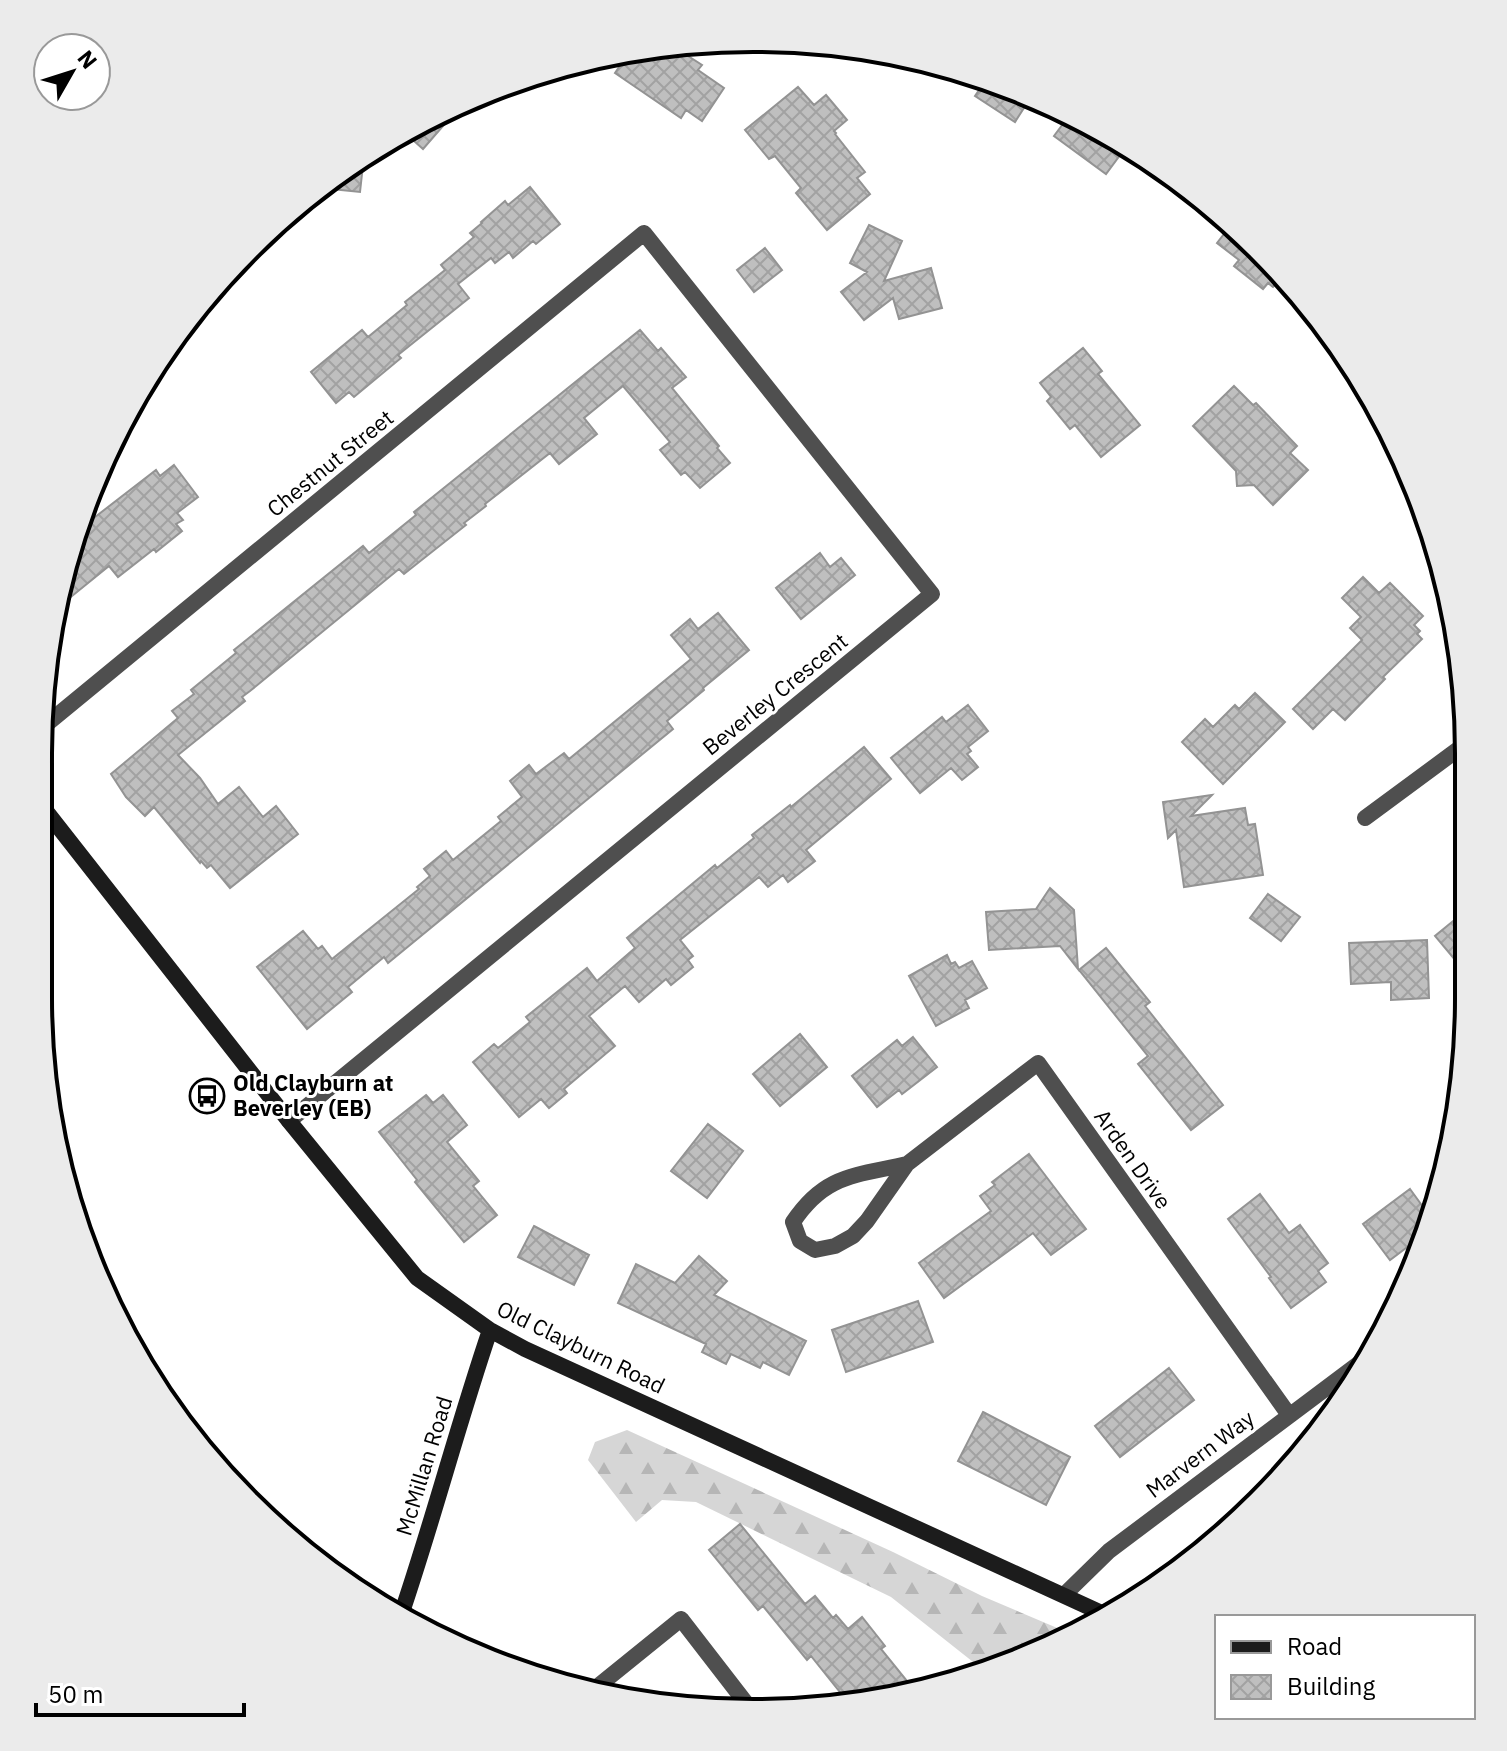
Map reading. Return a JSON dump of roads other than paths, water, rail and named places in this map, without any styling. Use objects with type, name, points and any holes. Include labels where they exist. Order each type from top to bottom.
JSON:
[{"type":"main road","name":"Old Clayburn Road","points":[[52,819],[289,1121],[417,1278],[490,1330],[525,1349],[1095,1610]]},
{"type":"main road","name":"McMillan Road","points":[[404,1605],[490,1330]]},
{"type":"street","name":"Chestnut Street","points":[[54,718],[644,233]]},
{"type":"street","name":"Beverley Crescent","points":[[289,1121],[932,594],[644,233]]},
{"type":"street","points":[[1365,818],[1455,752]]},
{"type":"street","name":"Arden Drive","points":[[907,1164],[835,1181],[819,1191],[793,1222],[800,1241],[815,1250],[835,1246],[853,1236],[907,1164],[1038,1063],[1289,1415]]},
{"type":"street","name":"Marvern Way","points":[[1064,1595],[1109,1551],[1345,1373]]},
{"type":"street","points":[[603,1682],[681,1619],[742,1698]]},
{"type":"place","name":"Old Clayburn at Beverley (EB)","points":[[207,1096]]}]
